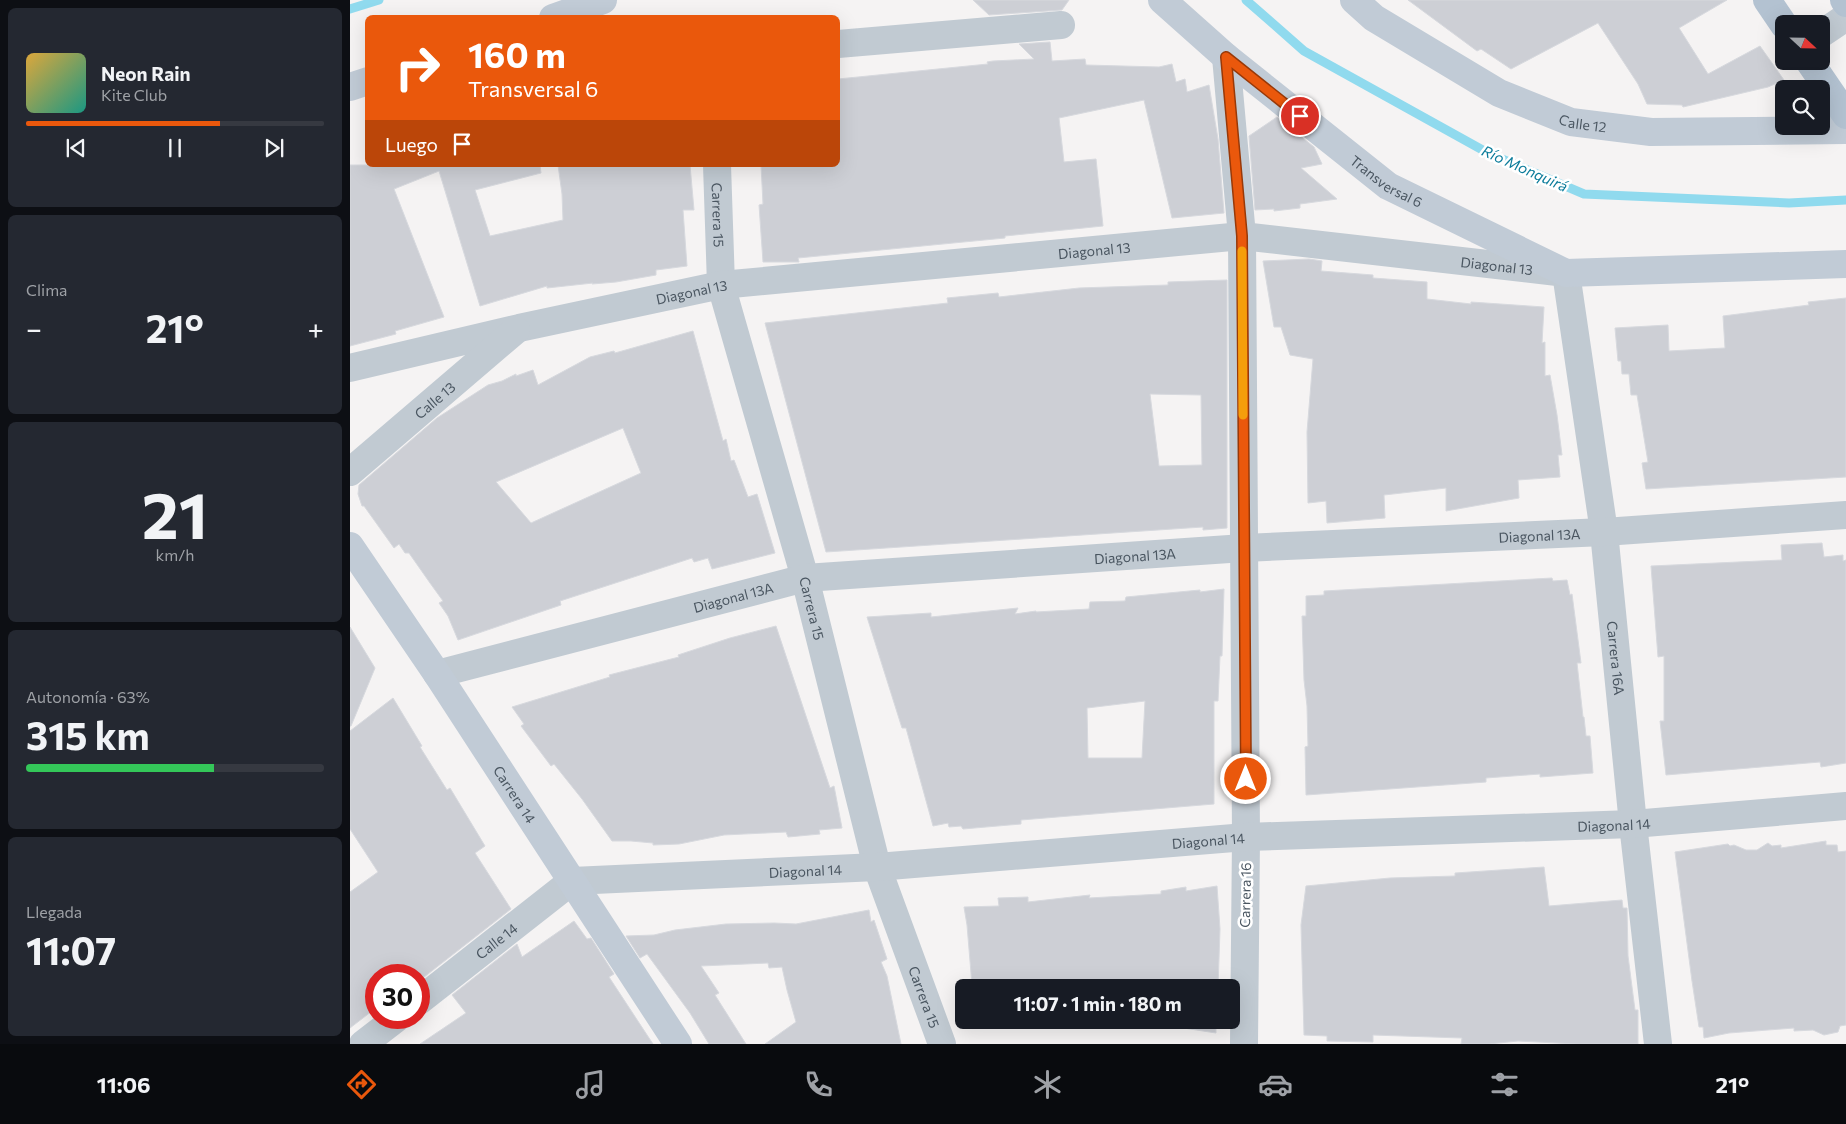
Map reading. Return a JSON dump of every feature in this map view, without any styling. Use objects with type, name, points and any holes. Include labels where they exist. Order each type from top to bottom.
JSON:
[{"type":"main road","points":[[1767,0],[1777,15]]},
{"type":"main road","points":[[1815,70],[1846,115]]},
{"type":"street","points":[[561,15],[603,0]]},
{"type":"street","points":[[1162,0],[1226,57]]},
{"type":"street","name":"Calle 12","points":[[1354,0],[1374,18],[1499,93],[1571,122],[1651,132],[1846,130]]},
{"type":"street","points":[[1830,28],[1846,17]]},
{"type":"street","points":[[840,44],[1061,25]]},
{"type":"street","name":"Carrera 16","points":[[1226,57],[1242,236],[1246,837],[1244,1044]]},
{"type":"street","name":"Transversal 6","points":[[1226,57],[1388,186],[1566,273]]},
{"type":"street","points":[[350,87],[365,82]]},
{"type":"street","name":"Carrera 15","points":[[717,167],[721,285],[805,578],[877,867],[942,1044]]},
{"type":"street","name":"Diagonal 13","points":[[350,368],[519,328],[721,285],[1242,236],[1566,273],[1846,264]]},
{"type":"street","name":"Carrera 16A","points":[[1566,273],[1604,532],[1633,824],[1658,1044]]},
{"type":"street","name":"Calle 13","points":[[350,472],[519,328]]},
{"type":"street","name":"Diagonal 13A","points":[[437,674],[805,578],[1244,548],[1604,532],[1846,515]]},
{"type":"street","name":"Carrera 14","points":[[350,546],[437,674],[678,1044]]},
{"type":"street","name":"Diagonal 14","points":[[572,881],[877,867],[1246,837],[1633,824],[1846,806]]},
{"type":"street","name":"Calle 14","points":[[430,992],[572,881]]},
{"type":"street","points":[[363,1044],[383,1029]]},
{"type":"building","points":[[973,0],[1069,0],[1062,10],[989,15]]},
{"type":"building","points":[[1408,0],[1727,0],[1679,28],[1708,74],[1760,46],[1775,70],[1784,80],[1775,80],[1775,84],[1768,87],[1683,107],[1682,105],[1647,104],[1638,84],[1598,23],[1511,69],[1481,49],[1477,51]]},
{"type":"building","points":[[1050,42],[1052,61],[1085,59],[1086,65],[1159,67],[1172,64],[1176,82],[1185,79],[1187,92],[1209,85],[1218,139],[1224,213],[1172,218],[1144,100],[1059,118],[1064,162],[1096,159],[1103,226],[1005,236],[1005,238],[798,258],[799,262],[763,262],[759,205],[763,204],[761,167],[840,167],[840,79],[988,64],[987,62],[993,61],[1034,59],[1019,44]]},
{"type":"building","points":[[1277,117],[1314,147],[1322,164],[1301,168],[1337,199],[1300,204],[1300,208],[1274,211],[1274,209],[1255,210],[1249,136]]},
{"type":"building","points":[[350,165],[365,165],[365,167],[540,167],[541,173],[475,190],[490,236],[563,220],[558,167],[690,167],[694,210],[683,210],[687,266],[656,270],[656,275],[616,282],[547,288],[547,286],[480,306],[439,171],[394,189],[444,317],[395,331],[396,334],[350,346]]},
{"type":"building","points":[[1309,259],[1322,261],[1321,271],[1373,275],[1373,278],[1427,282],[1427,299],[1471,304],[1471,302],[1544,307],[1542,343],[1545,342],[1545,376],[1550,375],[1557,415],[1562,455],[1558,455],[1560,477],[1518,480],[1519,498],[1446,511],[1446,488],[1384,495],[1385,518],[1327,523],[1326,501],[1308,503],[1307,432],[1313,359],[1290,355],[1281,327],[1274,327],[1263,261]]},
{"type":"building","points":[[1227,280],[1227,528],[1203,530],[1203,527],[826,552],[765,323],[948,303],[947,298],[998,293],[999,297],[1079,288],[1168,285],[1168,282]],"holes":[[[1150,394],[1201,395],[1202,465],[1159,466]]]},
{"type":"building","points":[[1846,298],[1846,477],[1646,489],[1642,463],[1648,462],[1637,395],[1631,395],[1629,374],[1622,374],[1621,361],[1618,361],[1615,328],[1668,325],[1669,351],[1725,348],[1723,316],[1809,305],[1808,302]]},
{"type":"building","points":[[693,331],[723,441],[726,439],[731,461],[734,460],[748,497],[757,494],[775,553],[712,569],[708,558],[694,562],[692,558],[560,601],[561,605],[458,640],[448,616],[439,603],[443,601],[409,553],[405,553],[399,544],[394,548],[364,506],[362,506],[358,494],[359,485],[437,418],[488,385],[516,374],[516,376],[533,370],[538,385],[590,357],[614,351],[615,353]],"holes":[[[623,428],[641,473],[531,523],[496,482]]]},
{"type":"building","points":[[1822,543],[1824,557],[1843,555],[1843,561],[1846,560],[1846,763],[1821,767],[1820,762],[1666,775],[1660,721],[1664,721],[1664,656],[1658,657],[1651,566],[1782,560],[1781,545]]},
{"type":"building","points":[[1552,578],[1553,581],[1567,580],[1570,595],[1572,594],[1581,663],[1577,663],[1583,717],[1586,736],[1590,736],[1593,773],[1540,777],[1540,774],[1486,778],[1486,782],[1306,795],[1305,747],[1308,746],[1302,616],[1306,616],[1306,596],[1324,595],[1324,591]]},
{"type":"building","points":[[1224,589],[1222,656],[1220,656],[1218,701],[1214,701],[1214,804],[1021,820],[1021,824],[963,829],[961,826],[949,827],[948,823],[933,826],[906,728],[902,728],[867,617],[931,613],[931,617],[1018,608],[1015,614],[1036,611],[1089,609],[1090,602],[1125,601],[1126,597],[1200,590],[1200,592]],"holes":[[[1145,701],[1142,758],[1088,758],[1087,708]]]},
{"type":"building","points":[[776,626],[830,788],[834,786],[842,828],[819,830],[820,834],[788,837],[786,832],[724,835],[679,844],[653,845],[653,843],[612,841],[582,799],[554,764],[551,766],[521,726],[524,724],[512,707],[610,677],[609,675],[679,657],[678,655],[730,638]]},
{"type":"building","points":[[350,627],[375,668],[351,726],[350,726]]},
{"type":"building","points":[[393,698],[422,746],[420,747],[447,790],[450,788],[485,846],[475,853],[511,909],[430,972],[430,964],[365,964],[365,1016],[350,1028],[350,892],[378,872],[350,829],[350,731]]},
{"type":"building","points":[[1826,841],[1826,845],[1837,845],[1838,852],[1846,851],[1846,1025],[1840,1026],[1838,1032],[1824,1035],[1813,1030],[1794,1031],[1794,1028],[1729,1033],[1704,1038],[1703,1027],[1699,1027],[1675,852],[1728,844],[1746,850],[1757,850],[1768,843],[1772,846],[1781,845],[1781,848]]},
{"type":"building","points":[[1544,867],[1549,906],[1622,900],[1623,908],[1627,908],[1628,956],[1635,1010],[1638,1010],[1638,1044],[1576,1044],[1518,1041],[1461,1044],[1462,1038],[1373,1035],[1373,1042],[1327,1041],[1327,1036],[1304,1035],[1301,925],[1306,886],[1390,878],[1455,876],[1455,873]]},
{"type":"building","points":[[1217,886],[1220,929],[1218,979],[972,979],[964,907],[999,906],[998,898],[1028,897],[1028,902],[1090,895],[1089,898],[1161,894],[1161,891],[1186,887],[1186,891]]},
{"type":"building","points":[[869,910],[871,922],[874,920],[887,959],[881,962],[887,976],[901,1044],[765,1044],[796,1022],[782,967],[769,968],[768,963],[701,966],[719,993],[715,995],[746,1044],[709,1044],[690,1013],[647,954],[640,958],[626,936],[654,935],[675,930],[726,924],[796,924]]},
{"type":"building","points":[[574,921],[587,939],[591,938],[614,974],[609,977],[653,1044],[420,1044],[466,1013],[452,995],[517,944],[522,957]]},
{"type":"building","points":[[1190,1029],[1216,1029],[1216,1033]]},
{"type":"waterway","name":"Río Monquirá","points":[[350,9],[379,0]]},
{"type":"waterway","name":"Río Monquirá","points":[[1246,0],[1304,51],[1488,153],[1584,194],[1789,203],[1846,200]]},
{"type":"slow traffic","points":[[1242,251],[1243,415]]},
{"type":"route","points":[[1246,779],[1242,236],[1226,57],[1300,116]]}]
